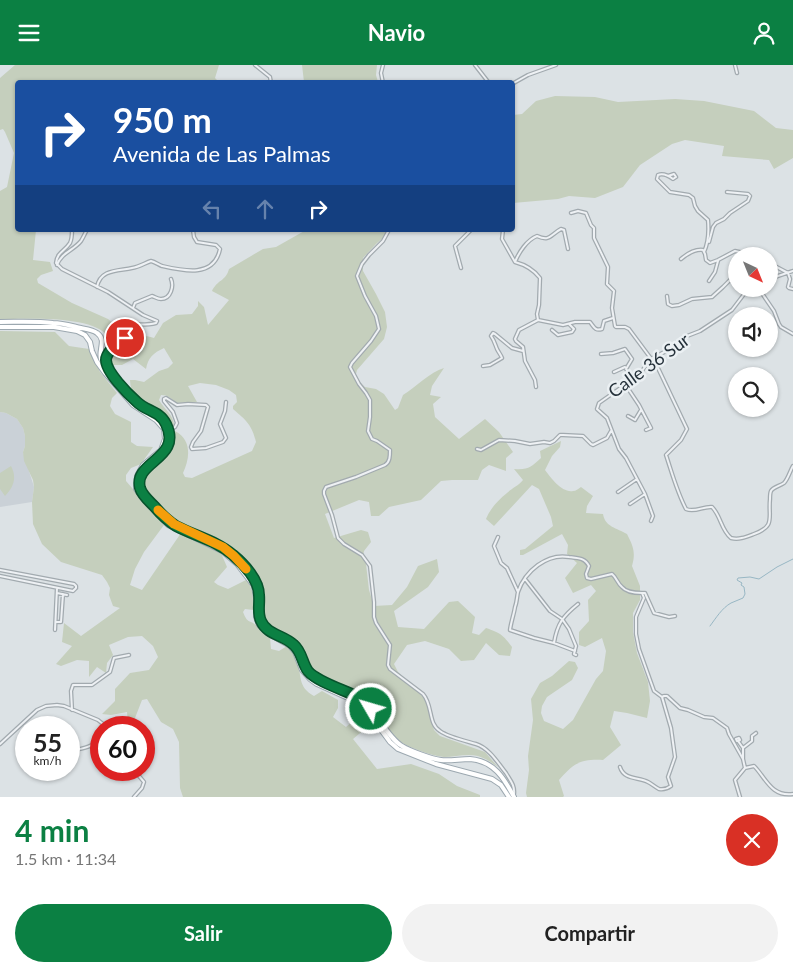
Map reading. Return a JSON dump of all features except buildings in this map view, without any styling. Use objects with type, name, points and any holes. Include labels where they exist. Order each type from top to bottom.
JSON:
[{"type":"main road","points":[[0,322],[54,323],[97,333],[102,338],[101,361],[114,379],[137,402],[162,418],[167,426],[168,445],[166,451],[141,475],[139,485],[145,496],[174,524],[223,547],[238,560],[258,585],[259,617],[262,624],[270,631],[295,645],[310,673],[362,700],[401,746],[437,759],[470,759],[479,761],[492,768],[504,779],[512,797]]},
{"type":"main road","points":[[0,327],[54,327],[80,332],[87,337],[99,366],[118,389],[133,405],[156,420],[164,429],[165,439],[161,450],[143,465],[136,476],[136,489],[141,497],[168,525],[222,551],[237,564],[254,586],[256,617],[264,631],[293,649],[302,670],[317,684],[359,703],[390,742],[398,749],[436,764],[487,777],[499,783],[512,797]]},
{"type":"main road","points":[[87,337],[92,331]]},
{"type":"main road","points":[[92,349],[102,348]]},
{"type":"main road","points":[[459,770],[458,764],[462,759]]},
{"type":"main road","points":[[487,777],[491,773],[492,768]]},
{"type":"street","points":[[255,65],[270,77],[270,80]]},
{"type":"street","points":[[382,65],[383,80]]},
{"type":"street","points":[[475,65],[487,80]]},
{"type":"street","points":[[515,82],[528,75],[556,65]]},
{"type":"street","points":[[735,65],[737,73]]},
{"type":"street","points":[[668,176],[659,174],[657,179],[670,192],[688,194],[693,198],[698,211],[708,219],[708,244]]},
{"type":"street","points":[[727,192],[748,194],[750,198],[724,219],[716,223],[704,252],[708,262],[718,260],[728,255]]},
{"type":"street","points":[[571,213],[578,211],[586,213],[594,228],[594,238],[608,267],[607,284],[614,291],[612,308],[616,327],[629,329],[652,359],[687,429],[681,440],[666,455],[674,481],[686,509],[692,511],[712,507],[719,516],[729,537],[736,539],[763,531],[770,522],[771,491],[785,482],[793,466]]},
{"type":"street","points":[[515,262],[525,246],[534,237],[537,236],[545,239],[561,229],[564,230],[568,249]]},
{"type":"street","points":[[72,232],[69,245],[56,258],[57,265],[108,293],[132,309],[155,319],[157,322],[140,326],[122,324],[120,326],[132,338],[130,340],[121,339],[109,351],[106,363],[114,379]]},
{"type":"street","points":[[57,265],[66,253],[80,242],[86,232]]},
{"type":"street","points":[[97,287],[102,276],[118,269],[136,267],[151,261],[186,271],[197,271],[207,268],[218,258],[220,249],[216,245],[197,242],[193,232]]},
{"type":"street","points":[[388,232],[383,241],[369,255],[357,275],[365,296],[376,316],[379,329],[350,367],[370,400],[368,431],[372,439],[390,450],[390,458],[385,465],[326,487],[324,491],[338,538],[362,555],[370,566],[374,617],[390,645],[388,665],[395,673],[428,699],[432,719],[438,731],[477,744],[486,749],[512,781],[514,789],[512,797]]},
{"type":"street","points":[[461,267],[455,246],[468,232]]},
{"type":"street","points":[[503,232],[502,239],[515,262],[534,271],[540,278],[538,320]]},
{"type":"street","points":[[681,259],[695,250],[701,249],[704,252]]},
{"type":"street","points":[[709,281],[715,272],[718,260]]},
{"type":"street","points":[[778,268],[788,273],[790,279],[788,287],[793,289]]},
{"type":"street","points":[[778,276],[793,271]]},
{"type":"street","points":[[132,309],[135,303],[152,296],[160,299],[168,296],[173,285],[171,279]]},
{"type":"street","points":[[666,296],[668,303],[672,306],[679,305],[692,299],[712,297],[728,282]]},
{"type":"street","name":"Calle 36 Sur","points":[[611,431],[606,418],[597,409],[599,403],[639,375],[652,359],[670,349],[682,338],[700,331],[728,313],[742,297]]},
{"type":"street","points":[[764,297],[774,311],[778,324],[793,334]]},
{"type":"street","points":[[536,387],[535,380],[525,361],[522,346],[515,341],[519,330],[538,320],[560,325],[583,321],[590,322],[598,330],[602,329],[604,321],[613,318]]},
{"type":"street","points":[[552,331],[558,335],[572,332],[574,329],[569,323]]},
{"type":"street","points":[[483,366],[502,359],[491,336],[493,333],[512,348],[523,351]]},
{"type":"street","points":[[601,355],[625,349],[632,359],[626,367],[614,372]]},
{"type":"street","points":[[626,367],[626,370],[633,379]]},
{"type":"street","points":[[625,385],[651,428],[646,430]]},
{"type":"street","points":[[168,431],[175,427],[177,423],[173,412],[164,401],[166,398],[177,405],[206,405],[208,407],[202,430],[193,442],[192,449],[202,449],[223,442],[226,437],[220,424],[226,402]]},
{"type":"street","points":[[628,417],[634,421],[641,410]]},
{"type":"street","points":[[477,449],[481,450],[499,440],[530,444],[550,443],[560,435],[583,436],[594,445],[607,438],[611,431]]},
{"type":"street","points":[[611,431],[645,495],[653,516],[651,521]]},
{"type":"street","points":[[618,492],[637,479]]},
{"type":"street","points":[[630,504],[645,495]]},
{"type":"street","points":[[498,537],[494,546],[501,563],[507,568],[518,592]]},
{"type":"street","points":[[575,651],[510,630],[518,592],[525,579],[530,572],[544,562],[558,557],[566,556],[582,559],[589,567],[586,574],[587,578],[591,579],[612,574],[617,578],[624,590],[643,592],[647,595],[654,613],[669,617],[675,616]]},
{"type":"street","points":[[0,570],[64,582],[74,585],[76,589],[73,591],[0,576]]},
{"type":"street","points":[[525,579],[550,611],[562,619],[570,629],[576,646],[574,654],[576,655]]},
{"type":"street","points":[[55,630],[57,588]]},
{"type":"street","points":[[57,593],[67,595]]},
{"type":"street","points":[[620,767],[626,776],[647,781],[660,789],[667,789],[671,786],[668,777],[676,757],[671,728],[662,697],[654,691],[639,649],[635,623],[644,598],[642,593]]},
{"type":"street","points":[[55,622],[60,622],[63,594]]},
{"type":"street","points":[[554,643],[562,619],[578,604]]},
{"type":"street","points":[[72,710],[70,691],[73,685],[92,685],[110,672],[114,658],[129,655]]},
{"type":"street","points":[[662,697],[667,696],[680,708],[704,717],[717,719],[727,728],[743,759]]},
{"type":"street","points":[[0,745],[32,715],[46,706],[57,705],[90,717]]},
{"type":"street","points":[[743,748],[752,741],[752,735],[756,733]]},
{"type":"street","points":[[738,741],[743,748],[745,768]]},
{"type":"street","points":[[740,797],[735,780],[745,768],[754,766],[772,791],[786,795],[793,794]]},
{"type":"street","points":[[134,797],[142,788],[143,781]]},
{"type":"shaded area","points":[[0,412],[17,419],[23,428],[25,446],[23,452],[34,487],[32,502],[0,507]]},
{"type":"green space","points":[[15,65],[219,65],[215,78],[217,80],[15,80],[15,232],[36,232],[33,260],[50,262],[53,271],[41,275],[37,279],[38,283],[72,303],[108,319],[114,324],[118,330],[118,340],[109,348],[110,341],[106,334],[97,328],[85,324],[56,319],[0,319],[0,191],[7,187],[14,153],[5,132],[3,129],[0,130],[0,78]]},
{"type":"green space","points":[[302,65],[377,65],[377,80],[304,80]]},
{"type":"green space","points":[[555,96],[595,97],[618,102],[675,99],[704,101],[754,111],[776,128],[793,130],[793,158],[774,169],[769,160],[722,156],[724,146],[685,140],[672,144],[640,165],[623,187],[595,198],[569,196],[558,199],[515,203],[515,115],[522,114],[536,101]]},
{"type":"green space","points":[[302,232],[390,232],[363,258],[363,271],[385,312],[387,327],[384,339],[357,370],[355,378],[365,387],[376,389],[384,394],[395,410],[398,408],[403,395],[428,376],[444,368],[432,386],[430,395],[441,397],[433,404],[435,417],[459,439],[485,419],[499,432],[513,452],[506,458],[506,471],[489,465],[482,470],[478,480],[441,481],[421,500],[389,507],[379,516],[371,516],[369,502],[359,500],[325,514],[334,538],[361,530],[368,532],[371,542],[364,551],[363,556],[374,606],[392,605],[407,587],[418,566],[437,559],[439,572],[428,587],[394,611],[398,627],[424,629],[449,602],[458,601],[475,617],[472,633],[479,635],[486,628],[501,635],[512,647],[510,656],[499,655],[486,643],[474,660],[461,661],[449,649],[425,641],[407,645],[394,664],[398,672],[427,703],[434,730],[440,736],[485,752],[498,767],[478,756],[444,757],[429,754],[399,741],[367,701],[354,692],[315,673],[295,641],[267,625],[263,618],[258,581],[236,556],[216,541],[181,525],[155,503],[143,486],[143,475],[166,456],[175,431],[181,435],[187,444],[188,455],[183,473],[185,477],[192,478],[252,451],[256,442],[253,431],[248,423],[233,409],[237,402],[236,395],[216,385],[200,383],[188,386],[197,402],[176,403],[169,397],[161,395],[159,400],[171,416],[174,427],[165,415],[140,401],[135,396],[131,389],[130,380],[144,382],[173,363],[164,348],[152,356],[146,369],[133,359],[122,365],[112,365],[112,354],[121,346],[140,337],[154,338],[163,323],[176,315],[192,314],[198,306],[198,301],[204,307],[208,325],[229,300],[212,291],[226,276],[229,269],[263,249],[276,247]]},
{"type":"green space","points":[[0,331],[55,332],[69,346],[89,349],[100,372],[117,393],[112,398],[110,406],[115,414],[131,422],[131,442],[137,446],[153,447],[141,464],[131,468],[126,475],[126,481],[164,525],[144,552],[135,569],[130,585],[142,590],[181,533],[221,553],[227,567],[214,582],[228,589],[246,580],[249,583],[252,590],[253,610],[245,609],[243,612],[245,616],[270,638],[271,649],[279,651],[287,646],[297,660],[302,685],[305,689],[314,696],[322,691],[338,700],[338,708],[333,717],[346,727],[363,712],[372,723],[353,739],[377,769],[411,764],[439,774],[457,786],[480,795],[480,797],[183,797],[180,788],[179,742],[173,729],[161,722],[147,699],[142,700],[136,716],[127,716],[127,712],[111,715],[102,714],[115,701],[115,689],[130,673],[149,670],[158,657],[153,646],[142,636],[128,637],[109,645],[113,655],[107,663],[106,673],[97,667],[89,677],[89,661],[77,660],[61,666],[56,664],[72,646],[62,642],[64,623],[81,636],[120,608],[113,606],[109,595],[110,588],[102,575],[61,562],[42,544],[33,524],[32,502],[34,487],[33,480],[24,461],[25,436],[23,428],[17,419],[0,412]]},
{"type":"green space","points":[[561,441],[560,447],[552,456],[545,470],[565,490],[574,491],[581,487],[593,496],[587,506],[586,513],[603,514],[606,522],[612,527],[627,534],[632,546],[634,557],[632,566],[640,586],[640,600],[633,613],[633,632],[637,653],[648,682],[650,701],[647,718],[614,711],[610,727],[621,745],[603,760],[583,761],[573,766],[559,780],[563,797],[527,797],[528,756],[533,720],[531,699],[540,683],[552,676],[569,661],[575,662],[578,668],[572,680],[547,697],[542,706],[541,713],[544,721],[563,729],[573,720],[596,679],[603,671],[606,651],[602,638],[585,647],[579,645],[579,632],[589,621],[588,600],[596,591],[591,585],[573,593],[565,578],[577,563],[567,554],[568,545],[562,534],[520,555],[520,550],[525,549],[553,526],[539,489],[532,485],[494,526],[486,519],[497,502],[523,480],[514,469],[532,466],[541,458],[540,451]]},
{"type":"green space","points":[[11,466],[14,482],[5,496],[0,489],[0,473]]},
{"type":"waterway","points":[[710,626],[719,613],[731,603],[743,598],[745,594],[744,587],[737,580],[738,578],[750,577],[759,579],[793,559]]},
{"type":"slow traffic","points":[[158,510],[174,524],[223,547],[246,569]]},
{"type":"route","points":[[125,338],[121,339],[109,351],[106,363],[114,379],[137,402],[162,418],[167,426],[169,435],[166,451],[141,475],[139,485],[141,490],[150,502],[174,524],[223,547],[234,556],[258,585],[259,617],[262,624],[270,631],[295,645],[310,673],[358,697],[371,709]]}]
